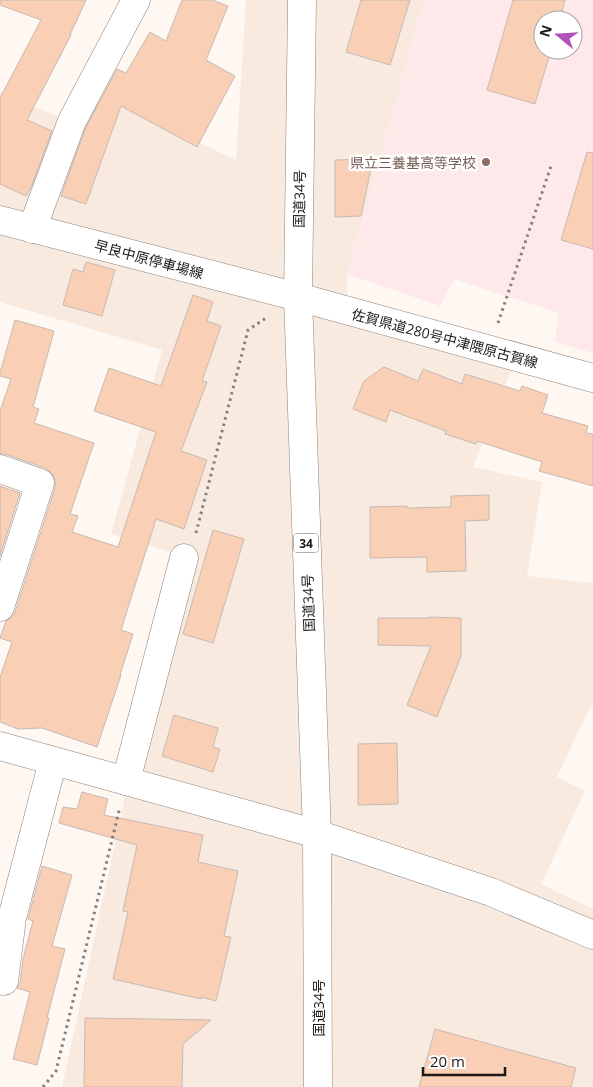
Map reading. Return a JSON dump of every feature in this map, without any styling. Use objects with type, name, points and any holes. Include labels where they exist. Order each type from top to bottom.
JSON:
[{"type":"main road","points":[[32,229],[72,121],[136,0]]},
{"type":"main road","name":"国道34号","points":[[302,0],[298,298],[317,834],[318,1087]]},
{"type":"main road","name":"早良中原停車場線","points":[[0,220],[298,298]]},
{"type":"main road","name":"佐賀県道280号中津隈原古賀線","points":[[298,298],[593,378]]},
{"type":"main road","points":[[0,469],[40,482],[0,607]]},
{"type":"main road","points":[[126,781],[184,558]]},
{"type":"main road","points":[[0,746],[317,834],[491,892],[593,934]]},
{"type":"main road","points":[[4,981],[12,918],[53,761]]},
{"type":"path","points":[[490,350],[552,162]]},
{"type":"path","points":[[184,558],[198,530],[248,330],[298,298]]},
{"type":"path","points":[[43,1087],[56,1071],[126,781]]},
{"type":"shaded area","points":[[246,0],[424,0],[347,274],[347,325],[511,370],[473,467],[542,482],[527,576],[593,583],[593,701],[557,777],[585,791],[541,884],[593,909],[593,1087],[62,1087],[178,554],[111,534],[162,350],[0,302],[0,92],[63,119],[80,86],[236,160]]},
{"type":"shaded area","name":"県立三養基高等学校","points":[[424,0],[593,0],[593,353],[555,342],[559,313],[454,279],[440,306],[347,274]]},
{"type":"building","points":[[0,0],[86,0],[71,35],[27,120],[52,131],[26,196],[0,184],[0,98],[41,20],[0,5]]},
{"type":"building","points":[[182,0],[212,0],[228,6],[206,60],[235,76],[197,147],[121,106],[86,204],[61,196],[86,127],[117,69],[126,73],[150,32],[166,41]]},
{"type":"building","points":[[361,0],[410,0],[390,65],[346,52]]},
{"type":"building","points":[[513,0],[565,0],[562,10],[533,10],[533,60],[548,60],[535,104],[487,90]]},
{"type":"building","points":[[587,152],[593,153],[593,249],[561,240]]},
{"type":"building","points":[[373,159],[361,216],[335,217],[335,160]]},
{"type":"building","points":[[86,262],[115,270],[102,316],[63,305],[73,269],[83,272]]},
{"type":"building","points":[[193,295],[213,302],[207,321],[221,326],[202,381],[207,382],[181,451],[207,460],[184,529],[156,519],[121,630],[133,634],[97,747],[42,728],[18,729],[0,722],[0,677],[12,642],[0,638],[6,621],[15,612],[55,488],[55,480],[52,473],[45,468],[0,454],[0,411],[11,379],[0,376],[0,373],[15,320],[54,331],[33,407],[39,409],[34,423],[94,443],[70,514],[78,516],[72,532],[118,547],[156,432],[94,411],[109,368],[161,386]]},
{"type":"building","points":[[384,367],[418,381],[423,369],[462,384],[465,374],[520,391],[522,386],[548,395],[542,413],[588,426],[586,433],[593,434],[593,486],[539,471],[542,462],[477,441],[476,444],[445,434],[446,431],[390,410],[386,422],[353,409],[364,381]]},
{"type":"building","points":[[0,486],[20,493],[0,556]]},
{"type":"building","points":[[489,495],[489,520],[465,521],[466,571],[427,572],[427,557],[370,558],[370,507],[451,507],[451,496]]},
{"type":"building","points":[[213,530],[244,539],[213,643],[183,634]]},
{"type":"building","points":[[378,618],[461,618],[461,656],[437,717],[407,705],[431,646],[378,645]]},
{"type":"building","points":[[174,715],[218,728],[213,747],[220,749],[213,772],[162,756]]},
{"type":"building","points":[[397,743],[398,804],[358,805],[358,744]]},
{"type":"building","points":[[82,792],[108,799],[104,815],[203,835],[198,862],[238,871],[224,936],[231,937],[216,1001],[113,979],[128,912],[123,911],[137,845],[59,823],[63,807],[77,809]]},
{"type":"building","points":[[42,866],[72,875],[52,946],[65,949],[37,1065],[13,1059],[30,992],[17,988],[20,983],[23,959],[33,921],[28,919]]},
{"type":"building","points":[[85,1018],[211,1020],[183,1044],[182,1087],[84,1087]]},
{"type":"building","points":[[435,1029],[576,1068],[571,1087],[419,1087]]},
{"type":"place","name":"県立三養基高等学校","points":[[486,162]]}]
